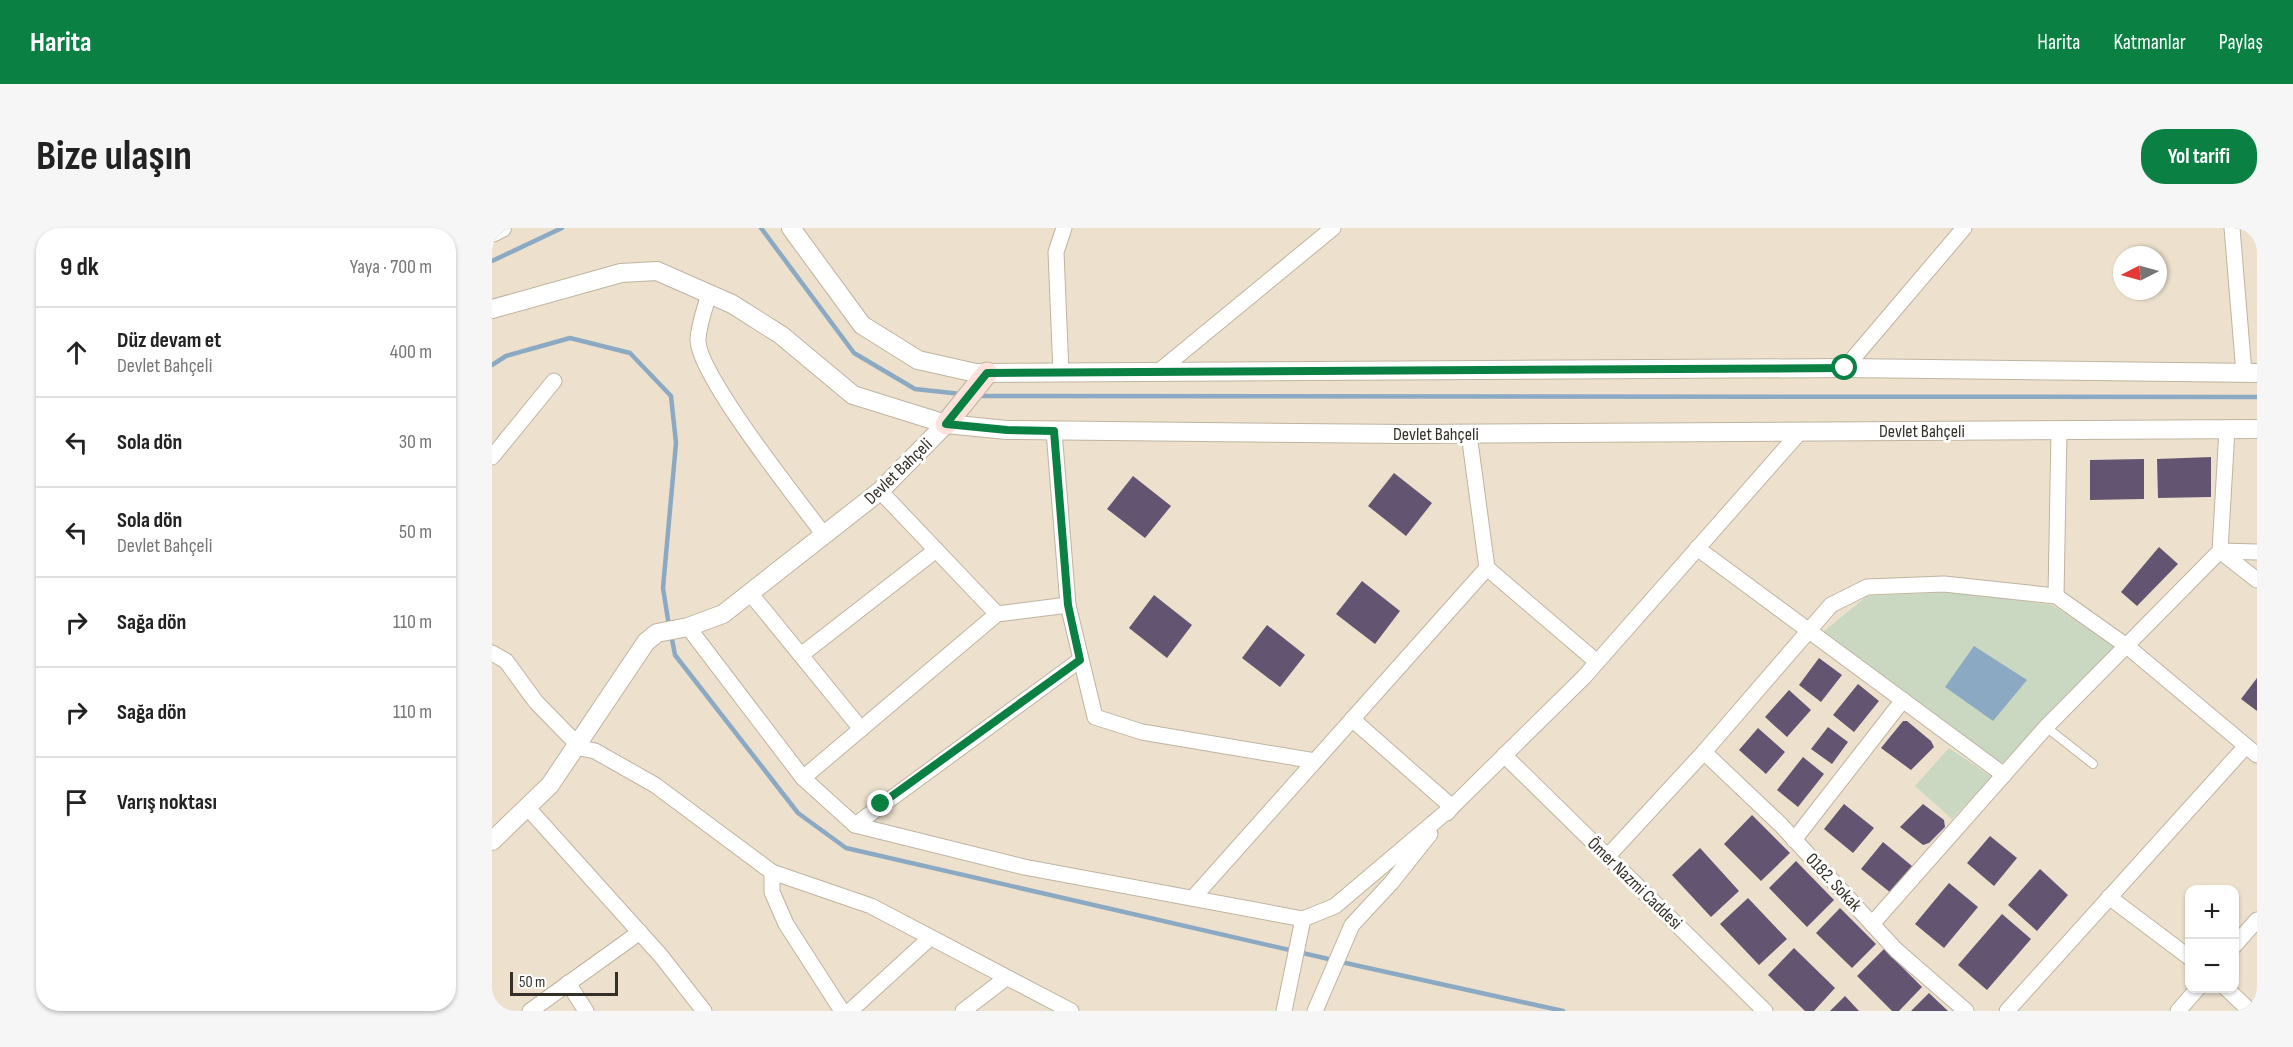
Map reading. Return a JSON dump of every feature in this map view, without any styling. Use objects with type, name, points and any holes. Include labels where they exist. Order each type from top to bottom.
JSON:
[{"type":"main road","points":[[946,424],[987,373]]},
{"type":"street","points":[[492,233],[502,228]]},
{"type":"street","points":[[791,228],[862,325],[918,360],[976,374],[1845,368],[2251,373],[2232,228]]},
{"type":"street","points":[[1061,373],[1056,252],[1064,228]]},
{"type":"street","points":[[1158,372],[1334,228]]},
{"type":"street","points":[[1845,368],[1964,228]]},
{"type":"street","points":[[492,309],[621,273],[657,271],[732,304],[781,335],[853,395],[946,424]]},
{"type":"street","points":[[708,294],[698,339],[702,356],[744,429],[824,535]]},
{"type":"street","points":[[492,457],[554,381]]},
{"type":"street","name":"Devlet Bahçeli","points":[[576,745],[645,642],[657,633],[688,627],[723,614],[880,491],[946,424],[1007,430],[1054,431],[1469,434],[2257,429]]},
{"type":"street","points":[[1872,924],[2046,727],[2128,647],[2220,551],[2227,429]]},
{"type":"street","points":[[2056,596],[2059,430]]},
{"type":"street","points":[[1054,431],[1068,605],[1095,717],[1142,732],[1315,761]]},
{"type":"street","points":[[688,627],[803,778],[855,825],[1024,867],[1303,919],[1335,906],[1452,807],[1597,662],[1800,432]]},
{"type":"street","points":[[1469,434],[1487,568],[1597,662]]},
{"type":"street","points":[[880,491],[997,614]]},
{"type":"street","points":[[1697,548],[2004,775]]},
{"type":"street","points":[[801,655],[936,550]]},
{"type":"street","points":[[2220,551],[2257,552]]},
{"type":"street","points":[[2220,551],[2257,580]]},
{"type":"street","points":[[1193,898],[1487,568]]},
{"type":"street","points":[[1607,857],[1704,752],[1831,605],[1867,587],[1944,584],[2056,596],[2128,647],[2251,750],[2109,897],[2007,1011]]},
{"type":"street","points":[[750,593],[861,729]]},
{"type":"street","points":[[803,778],[997,614],[1068,605]]},
{"type":"street","points":[[492,653],[506,661],[536,702],[576,745],[595,751],[655,785],[772,872],[872,906],[1071,1011]]},
{"type":"street","points":[[855,825],[1080,660]]},
{"type":"street","points":[[1794,840],[1903,700]]},
{"type":"street","points":[[1352,719],[1452,807]]},
{"type":"street","points":[[492,841],[550,785],[576,745]]},
{"type":"street","name":"0182. Sokak","points":[[1704,752],[1794,840],[1896,950],[1966,1011]]},
{"type":"street","name":"Ömer Nazmi Caddesi","points":[[1504,755],[1765,1011]]},
{"type":"street","points":[[527,807],[640,932],[704,1011]]},
{"type":"street","points":[[1315,1011],[1352,925],[1391,883],[1452,807]]},
{"type":"street","points":[[772,872],[772,892],[786,924],[842,1011]]},
{"type":"street","points":[[2109,897],[2185,954]]},
{"type":"street","points":[[1284,1011],[1303,919]]},
{"type":"street","points":[[2239,941],[2257,920]]},
{"type":"street","points":[[530,1011],[640,932]]},
{"type":"street","points":[[850,1011],[930,938]]},
{"type":"street","points":[[963,1011],[1006,978]]},
{"type":"street","points":[[568,983],[586,1011]]},
{"type":"street","points":[[2178,1011],[2194,993]]},
{"type":"street","points":[[2231,993],[2250,1011]]},
{"type":"lane","points":[[2046,727],[2093,764]]},
{"type":"green space","points":[[1956,592],[2052,605],[2117,648],[2071,690],[2009,760],[1999,763],[1823,632],[1867,596]]},
{"type":"green space","points":[[1949,748],[1992,777],[1952,819],[1915,786]]},
{"type":"water","points":[[1974,646],[2027,680],[1993,721],[1945,687]]},
{"type":"building","points":[[2211,457],[2211,497],[2158,498],[2157,459]]},
{"type":"building","points":[[2144,459],[2144,499],[2090,500],[2090,460]]},
{"type":"building","points":[[1394,473],[1432,503],[1406,536],[1368,506]]},
{"type":"building","points":[[1133,476],[1171,506],[1145,538],[1107,509]]},
{"type":"building","points":[[2159,547],[2178,564],[2137,606],[2121,592]]},
{"type":"building","points":[[1362,581],[1400,611],[1375,644],[1336,614]]},
{"type":"building","points":[[1154,595],[1192,625],[1167,658],[1129,628]]},
{"type":"building","points":[[1267,625],[1305,655],[1280,687],[1242,658]]},
{"type":"building","points":[[1819,658],[1842,675],[1821,702],[1799,685]]},
{"type":"building","points":[[2257,678],[2257,711],[2241,699]]},
{"type":"building","points":[[1858,684],[1879,701],[1854,732],[1833,715]]},
{"type":"building","points":[[1789,690],[1811,710],[1787,737],[1765,717]]},
{"type":"building","points":[[1903,721],[1907,721],[1931,741],[1934,747],[1911,770],[1881,748]]},
{"type":"building","points":[[1828,727],[1848,742],[1832,764],[1811,749]]},
{"type":"building","points":[[1758,728],[1785,752],[1766,774],[1739,750]]},
{"type":"building","points":[[1803,757],[1824,774],[1798,807],[1777,790]]},
{"type":"building","points":[[1844,804],[1874,828],[1853,853],[1824,829]]},
{"type":"building","points":[[1923,804],[1944,820],[1945,827],[1929,843],[1923,845],[1900,827]]},
{"type":"building","points":[[1752,815],[1790,853],[1761,881],[1724,844]]},
{"type":"building","points":[[1990,836],[2017,858],[1994,886],[1967,863]]},
{"type":"building","points":[[1883,842],[1912,866],[1891,893],[1861,869]]},
{"type":"building","points":[[1700,848],[1739,891],[1711,917],[1672,875]]},
{"type":"building","points":[[1796,861],[1834,900],[1807,927],[1769,888]]},
{"type":"building","points":[[2040,869],[2068,895],[2037,931],[2008,905]]},
{"type":"building","points":[[1949,883],[1978,907],[1944,948],[1915,924]]},
{"type":"building","points":[[1748,898],[1787,939],[1759,965],[1720,924]]},
{"type":"building","points":[[1840,908],[1876,944],[1852,968],[1816,933]]},
{"type":"building","points":[[2002,914],[2031,939],[1987,990],[1958,965]]},
{"type":"building","points":[[1794,948],[1835,988],[1814,1011],[1805,1011],[1768,975]]},
{"type":"building","points":[[1884,949],[1922,987],[1899,1011],[1892,1011],[1857,976]]},
{"type":"building","points":[[1929,993],[1948,1011],[1911,1011]]},
{"type":"building","points":[[1845,996],[1859,1011],[1830,1011]]},
{"type":"waterway","points":[[492,261],[562,228]]},
{"type":"waterway","points":[[761,228],[854,353],[915,389],[961,394]]},
{"type":"waterway","points":[[492,365],[506,356],[570,338],[630,353],[671,396],[676,443],[663,588],[669,626]]},
{"type":"waterway","points":[[979,396],[2257,397]]},
{"type":"waterway","points":[[671,634],[675,655],[798,813],[846,848],[1333,960]]},
{"type":"waterway","points":[[1341,962],[1563,1011]]},
{"type":"route","points":[[881,804],[1080,660],[1068,605],[1054,431],[1007,430],[946,424],[987,373],[1845,368]]}]
